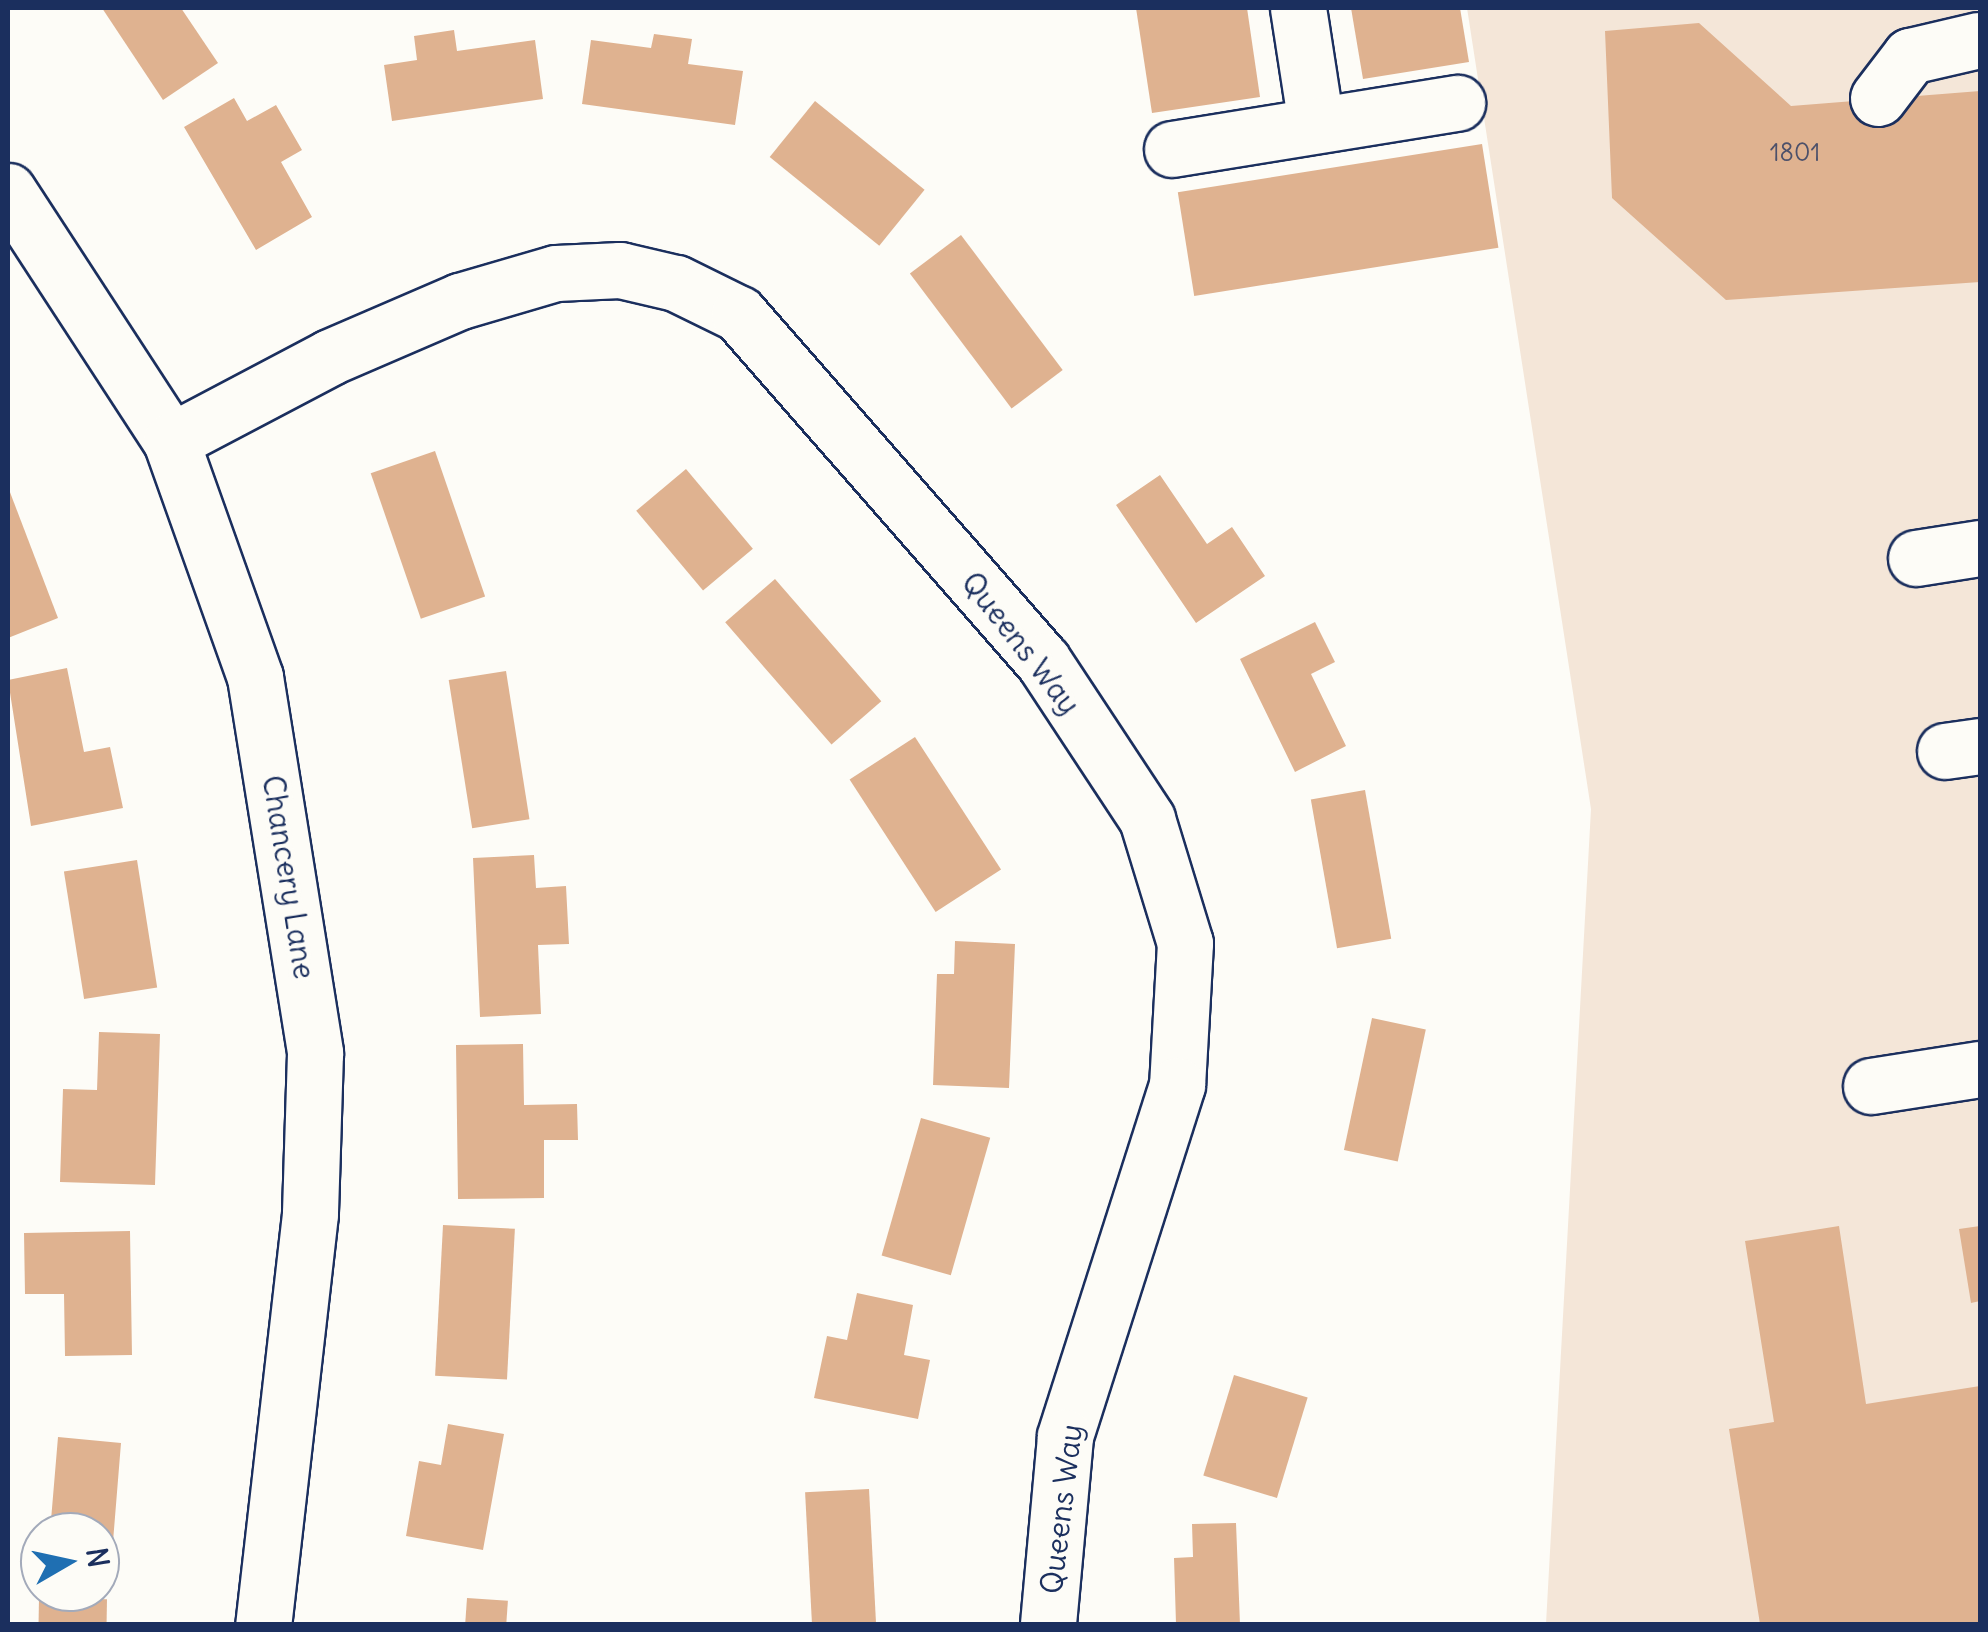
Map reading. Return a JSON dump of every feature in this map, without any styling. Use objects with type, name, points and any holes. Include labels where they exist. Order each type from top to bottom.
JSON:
[{"type":"street","points":[[1298,8],[1316,124]]},
{"type":"street","points":[[1878,98],[1910,56],[1974,29]]},
{"type":"street","points":[[1172,149],[1457,103]]},
{"type":"street","name":"Chancery Lane","points":[[8,192],[172,442],[255,678],[315,1054],[310,1214],[263,1624]]},
{"type":"street","name":"Queens Way","points":[[172,442],[330,357],[460,301],[556,274],[620,270],[676,283],[739,314],[1042,661],[1147,818],[1185,943],[1177,1086],[1066,1437],[1048,1624]]},
{"type":"street","points":[[1916,558],[1980,548]]},
{"type":"street","points":[[1871,1086],[1980,1069]]},
{"type":"shaded area","points":[[1467,8],[1980,8],[1980,1624],[1546,1624],[1591,809]]},
{"type":"building","points":[[102,8],[181,8],[218,63],[163,100]]},
{"type":"building","points":[[1136,8],[1247,8],[1260,97],[1152,113]]},
{"type":"building","points":[[1351,8],[1460,8],[1469,62],[1363,79]]},
{"type":"building","points":[[1699,23],[1791,106],[1980,91],[1980,282],[1726,300],[1612,198],[1605,31]]},
{"type":"building","points":[[454,30],[457,51],[535,40],[543,99],[392,121],[384,65],[417,60],[414,36]]},
{"type":"building","points":[[654,34],[692,39],[688,64],[743,71],[735,125],[582,104],[591,40],[651,48]]},
{"type":"building","points":[[234,98],[247,121],[276,105],[302,150],[281,162],[312,217],[256,250],[184,127]]},
{"type":"building","points":[[815,101],[925,190],[879,246],[770,157]]},
{"type":"building","points":[[1482,144],[1498,248],[1194,296],[1178,192]]},
{"type":"building","points":[[961,235],[1063,370],[1012,408],[910,274]]},
{"type":"building","points":[[435,451],[485,597],[421,619],[371,473]]},
{"type":"building","points":[[686,469],[753,549],[703,590],[636,511]]},
{"type":"building","points":[[1160,475],[1207,544],[1232,527],[1265,576],[1196,623],[1116,505]]},
{"type":"building","points":[[8,487],[58,618],[8,638]]},
{"type":"building","points":[[775,579],[881,701],[831,745],[725,622]]},
{"type":"building","points":[[1315,622],[1335,662],[1311,674],[1346,746],[1295,772],[1240,659]]},
{"type":"building","points":[[67,668],[84,752],[110,747],[123,808],[31,826],[8,680]]},
{"type":"building","points":[[506,671],[529,819],[472,828],[449,680]]},
{"type":"building","points":[[915,737],[1001,870],[936,912],[850,779]]},
{"type":"building","points":[[1365,790],[1391,939],[1337,948],[1311,800]]},
{"type":"building","points":[[534,855],[536,888],[566,886],[569,944],[538,945],[541,1014],[480,1017],[473,858]]},
{"type":"building","points":[[137,860],[157,987],[84,999],[64,872]]},
{"type":"building","points":[[955,941],[1015,944],[1009,1088],[933,1085],[937,974],[954,974]]},
{"type":"building","points":[[1372,1018],[1426,1029],[1398,1161],[1344,1150]]},
{"type":"building","points":[[99,1032],[160,1034],[155,1185],[60,1182],[63,1089],[97,1090]]},
{"type":"building","points":[[523,1044],[524,1105],[577,1104],[578,1140],[544,1140],[544,1198],[458,1199],[456,1045]]},
{"type":"building","points":[[921,1118],[990,1138],[951,1275],[882,1255]]},
{"type":"building","points":[[443,1225],[515,1229],[507,1380],[435,1376]]},
{"type":"building","points":[[1839,1226],[1866,1404],[1980,1386],[1980,1624],[1760,1624],[1729,1429],[1774,1422],[1745,1241]]},
{"type":"building","points":[[1980,1226],[1980,1301],[1971,1303],[1959,1229]]},
{"type":"building","points":[[130,1231],[132,1355],[65,1356],[64,1294],[25,1294],[24,1233]]},
{"type":"building","points":[[857,1293],[913,1305],[904,1355],[930,1360],[918,1419],[814,1398],[827,1336],[847,1340]]},
{"type":"building","points":[[1234,1375],[1308,1398],[1277,1498],[1203,1475]]},
{"type":"building","points":[[448,1424],[504,1434],[483,1550],[406,1536],[419,1461],[441,1465]]},
{"type":"building","points":[[58,1437],[121,1443],[115,1512],[52,1512]]},
{"type":"building","points":[[869,1489],[876,1624],[812,1624],[805,1492]]},
{"type":"building","points":[[1236,1523],[1240,1624],[1176,1624],[1174,1558],[1193,1557],[1192,1524]]},
{"type":"building","points":[[467,1598],[508,1601],[506,1624],[465,1624]]},
{"type":"building","points":[[39,1612],[107,1612],[107,1624],[39,1624]]}]
